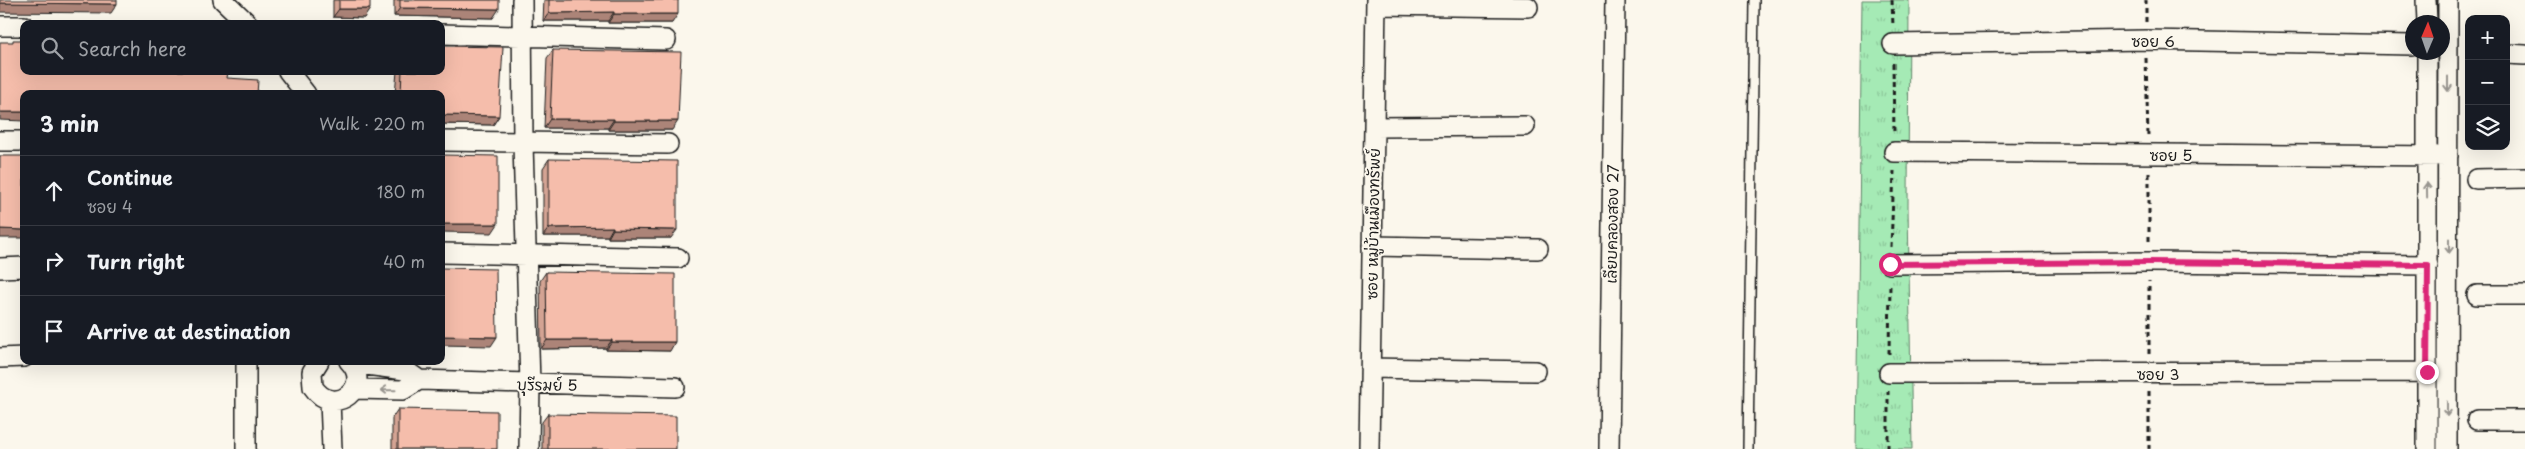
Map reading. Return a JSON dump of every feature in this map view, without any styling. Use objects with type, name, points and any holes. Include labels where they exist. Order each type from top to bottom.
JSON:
[{"type":"street","points":[[223,0],[244,20]]},
{"type":"street","points":[[522,0],[523,144],[528,255],[529,449]]},
{"type":"street","name":"เลียบคลองสอง 27","points":[[1610,449],[1615,0]]},
{"type":"street","points":[[2426,0],[2426,15]]},
{"type":"street","points":[[2447,449],[2448,0]]},
{"type":"street","points":[[1376,3],[1528,8]]},
{"type":"street","name":"ซอย หมู่บ้านเมืองทรัพย์","points":[[1368,449],[1376,3]]},
{"type":"street","points":[[0,26],[20,26]]},
{"type":"street","points":[[445,34],[666,40]]},
{"type":"street","name":"ซอย 6","points":[[1893,44],[2146,40],[2405,45]]},
{"type":"street","points":[[2510,54],[2525,55]]},
{"type":"street","points":[[2427,60],[2427,449]]},
{"type":"street","points":[[291,75],[303,90]]},
{"type":"street","points":[[1374,128],[1525,126]]},
{"type":"street","points":[[0,141],[20,141]]},
{"type":"street","points":[[445,141],[523,144],[668,144]]},
{"type":"street","name":"ซอย 5","points":[[1894,152],[2448,156]]},
{"type":"street","points":[[2476,178],[2525,178]]},
{"type":"street","points":[[1372,246],[1538,249]]},
{"type":"street","points":[[445,253],[678,258]]},
{"type":"street","points":[[1890,264],[2150,262],[2428,265]]},
{"type":"street","points":[[0,268],[20,267]]},
{"type":"street","points":[[2477,295],[2525,295]]},
{"type":"street","points":[[0,358],[20,357]]},
{"type":"street","points":[[246,365],[246,449]]},
{"type":"street","points":[[316,365],[312,372],[313,387],[323,398],[330,401],[340,400],[348,396],[354,389],[357,378],[351,365]]},
{"type":"street","name":"บุุรีรมย์ 5","points":[[371,365],[405,370],[419,380],[675,387]]},
{"type":"street","points":[[1370,368],[1536,371]]},
{"type":"street","name":"ซอย 3","points":[[1889,373],[2427,372]]},
{"type":"street","name":"บุุรีรมย์ 5","points":[[354,389],[403,390],[419,380]]},
{"type":"street","points":[[330,401],[332,449]]},
{"type":"street","points":[[2477,420],[2525,420]]},
{"type":"lane","points":[[1748,449],[1754,0]]},
{"type":"path","points":[[1888,449],[1890,264],[1894,152],[1892,0]]},
{"type":"path","points":[[2146,0],[2150,262],[2150,449]]},
{"type":"green space","points":[[1862,0],[1909,0],[1908,207],[1912,449],[1856,449]]},
{"type":"building","points":[[0,0],[117,0],[117,4],[0,3]]},
{"type":"building","points":[[339,0],[370,0],[370,9],[339,9]]},
{"type":"building","points":[[400,0],[499,0],[499,9],[400,8]]},
{"type":"building","points":[[549,0],[678,0],[678,14],[614,14],[614,12],[549,13]]},
{"type":"building","points":[[13,40],[20,40],[20,75],[227,75],[227,78],[258,80],[257,90],[20,90],[20,112],[0,112],[0,42],[13,42]]},
{"type":"building","points":[[445,46],[503,47],[499,116],[445,115],[445,90],[401,90],[402,75],[445,75]]},
{"type":"building","points":[[553,50],[681,52],[678,121],[550,119]]},
{"type":"building","points":[[445,155],[498,156],[498,224],[445,224]]},
{"type":"building","points":[[0,156],[20,156],[20,230],[0,229]]},
{"type":"building","points":[[549,159],[677,161],[677,230],[613,229],[613,227],[549,228]]},
{"type":"building","points":[[445,268],[496,269],[497,337],[445,336]]},
{"type":"building","points":[[546,272],[675,274],[675,342],[547,340]]},
{"type":"building","points":[[398,409],[497,411],[497,449],[398,449]]},
{"type":"building","points":[[548,414],[676,416],[676,449],[548,449]]},
{"type":"route","points":[[1890,264],[2150,262],[2428,265],[2427,372]]}]
